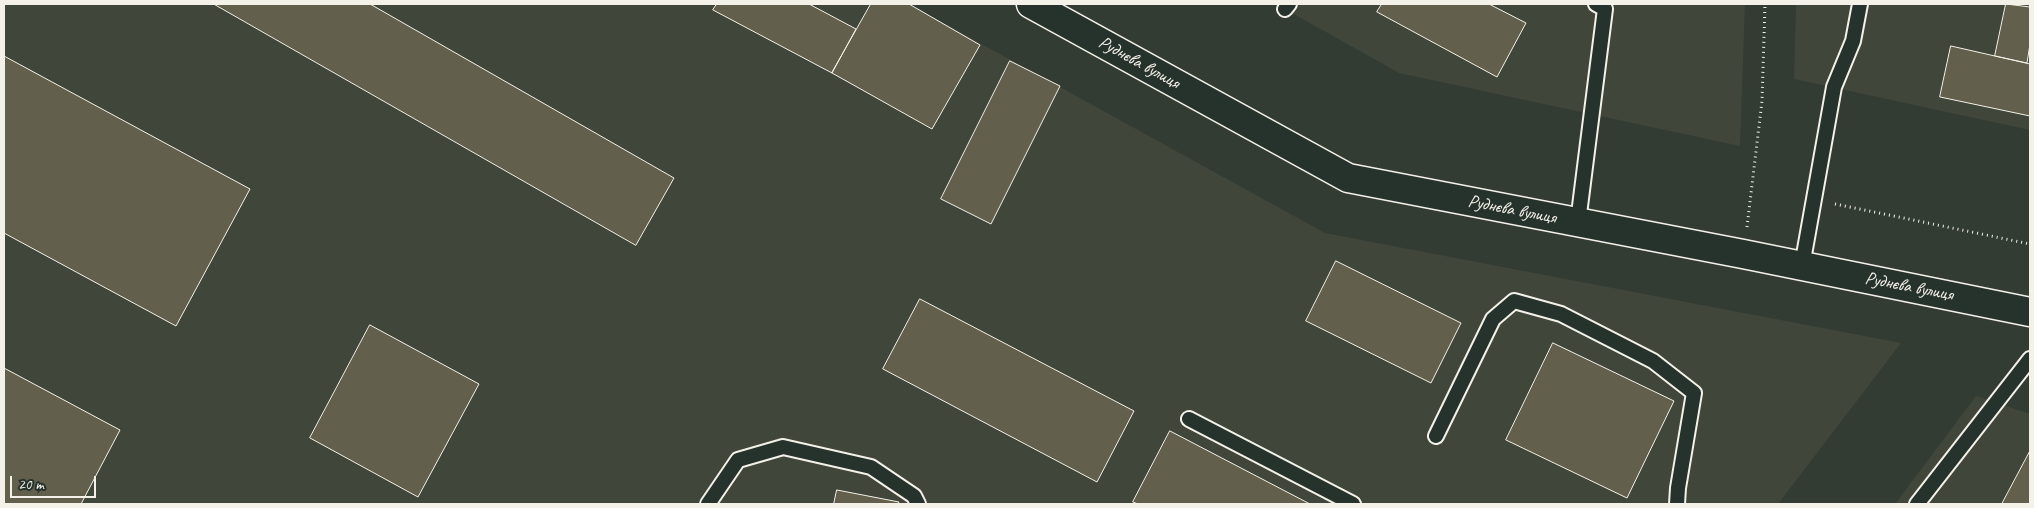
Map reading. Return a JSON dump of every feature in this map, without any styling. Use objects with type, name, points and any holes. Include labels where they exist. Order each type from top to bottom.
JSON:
[{"type":"street","name":"Руднєва вулиця","points":[[1031,4],[1348,178],[1743,254],[2030,312]]},
{"type":"lane","points":[[1578,222],[1604,9],[1596,4]]},
{"type":"lane","points":[[1802,266],[1834,87],[1853,41],[1860,4]]},
{"type":"lane","points":[[1436,436],[1493,320],[1514,301],[1561,314],[1653,361],[1694,393],[1677,504]]},
{"type":"lane","points":[[1917,504],[2030,358]]},
{"type":"lane","points":[[1189,419],[1352,504]]},
{"type":"lane","points":[[708,504],[738,460],[783,447],[871,467],[914,496],[918,504]]},
{"type":"path","points":[[1743,254],[1762,101],[1765,4]]},
{"type":"path","points":[[1814,200],[2030,244]]},
{"type":"shaded area","points":[[4,4],[909,4],[1325,233],[1901,343],[1778,504],[4,504]]},
{"type":"shaded area","points":[[1276,4],[1745,4],[1740,146],[1399,73]]},
{"type":"shaded area","points":[[1796,4],[2030,4],[2030,130],[1794,79]]},
{"type":"shaded area","points":[[1976,396],[2030,414],[2030,504],[1895,504]]},
{"type":"building","points":[[214,4],[370,4],[674,178],[636,245]]},
{"type":"building","points":[[717,4],[809,4],[856,29],[832,73],[713,10]]},
{"type":"building","points":[[871,4],[909,4],[980,45],[932,129],[832,73]]},
{"type":"building","points":[[1382,4],[1489,4],[1526,23],[1497,77],[1377,12]]},
{"type":"building","points":[[2006,4],[2030,7],[2030,44],[2027,63],[1995,56]]},
{"type":"building","points":[[1951,46],[2030,64],[2030,116],[1940,97]]},
{"type":"building","points":[[4,56],[250,189],[176,326],[4,233]]},
{"type":"building","points":[[1010,61],[1060,86],[991,224],[941,199]]},
{"type":"building","points":[[1336,261],[1461,323],[1431,383],[1306,321]]},
{"type":"building","points":[[920,299],[1134,411],[1097,482],[883,369]]},
{"type":"building","points":[[370,325],[479,384],[418,497],[310,438]]},
{"type":"building","points":[[1553,343],[1674,401],[1627,498],[1506,440]]},
{"type":"building","points":[[4,368],[120,430],[81,504],[4,504]]},
{"type":"building","points":[[1170,431],[1310,504],[1138,504],[1133,502]]},
{"type":"building","points":[[2030,451],[2030,504],[2002,504]]},
{"type":"building","points":[[837,490],[899,502],[898,504],[834,504]]}]
